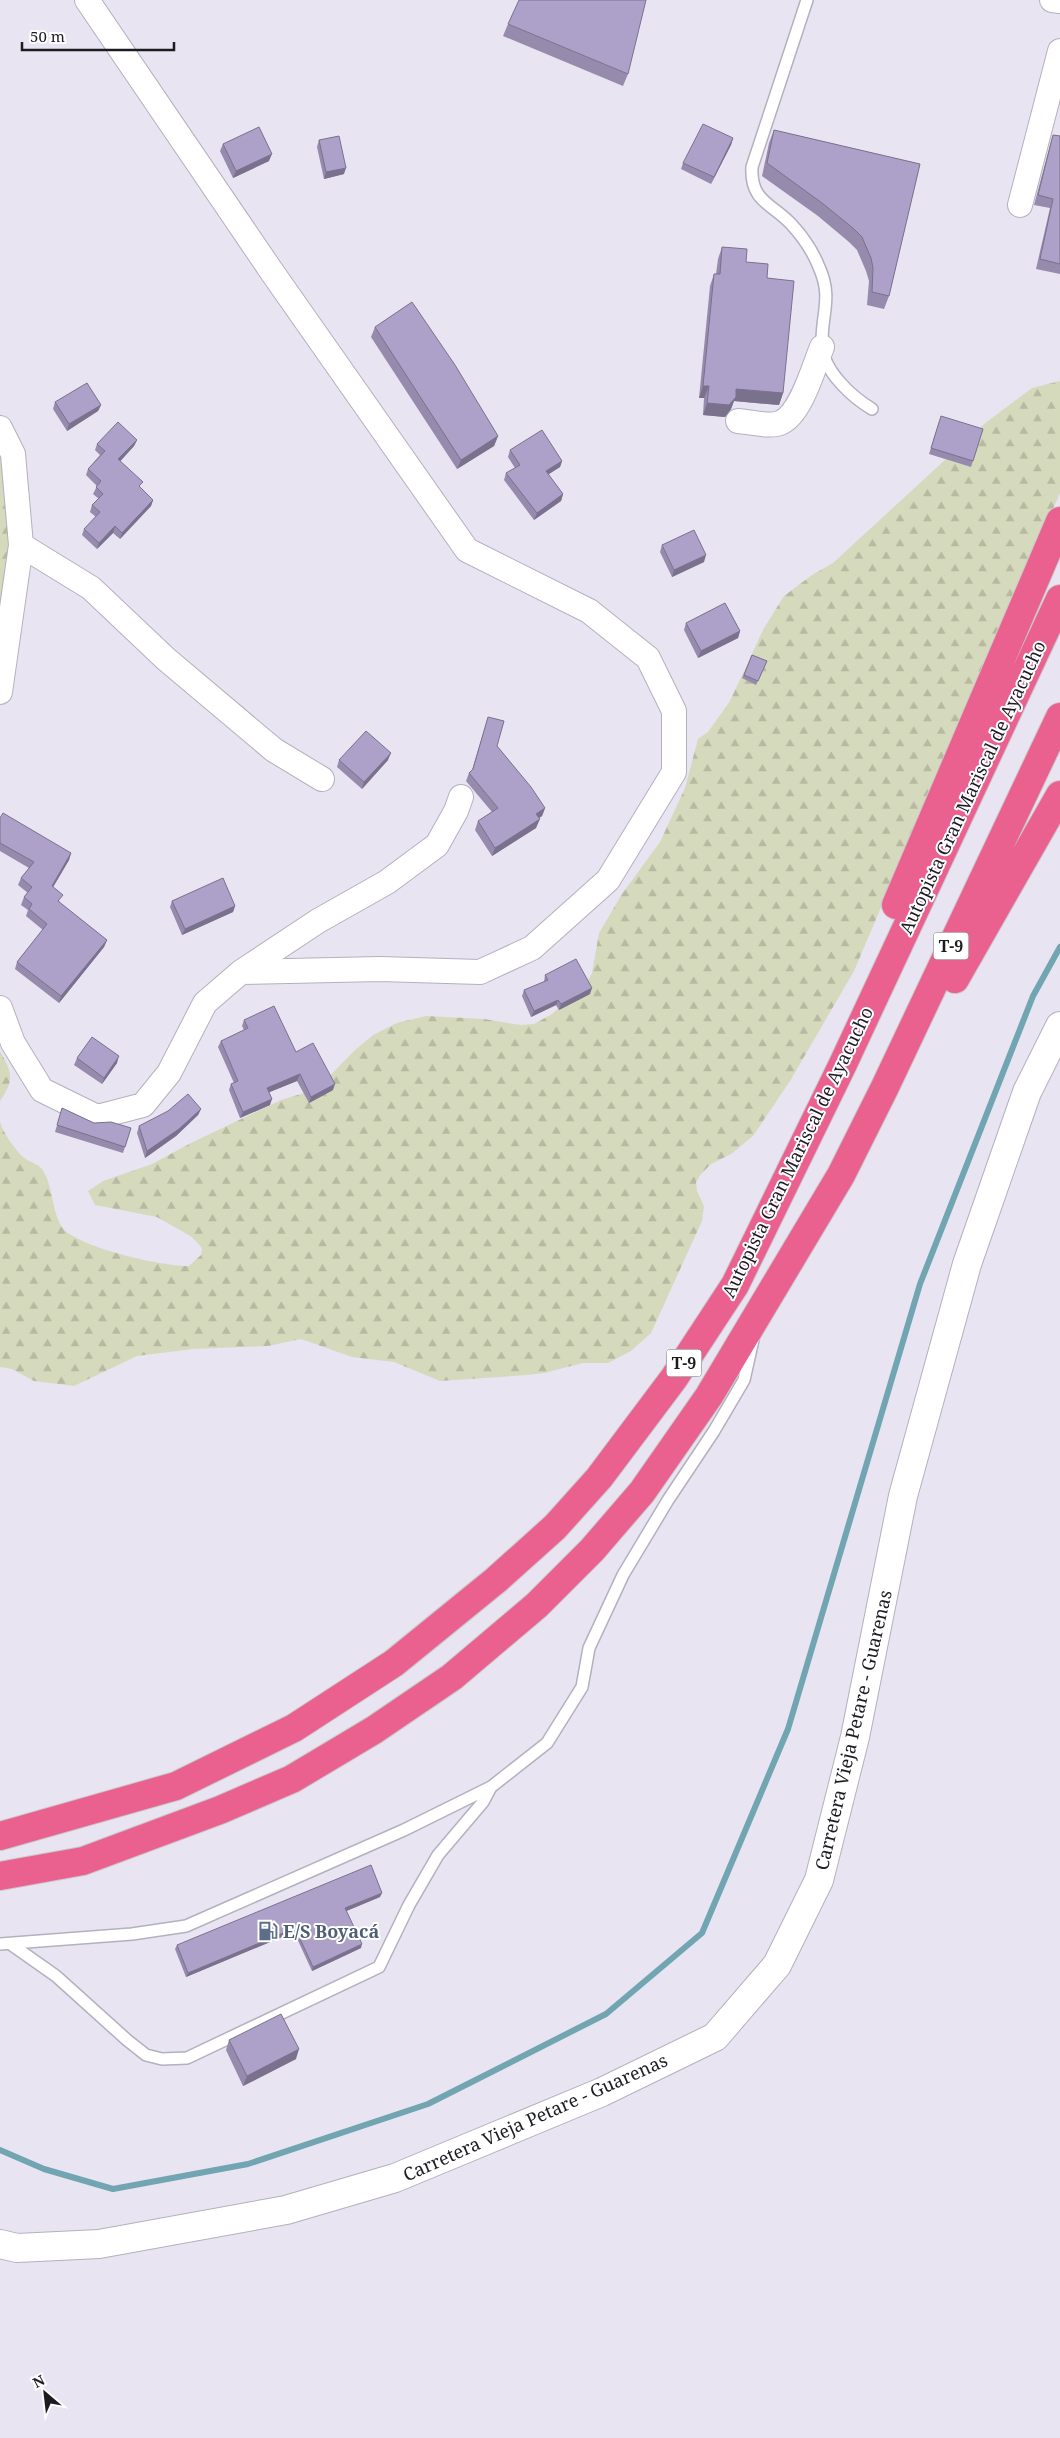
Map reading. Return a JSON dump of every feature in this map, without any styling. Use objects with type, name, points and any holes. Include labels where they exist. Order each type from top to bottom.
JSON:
[{"type":"highway","points":[[802,1149],[849,1021],[890,919],[1060,520]]},
{"type":"highway","name":"Autopista Gran Mariscal de Ayacucho","points":[[0,1836],[176,1786],[294,1728],[394,1663],[496,1580],[555,1527],[599,1478],[674,1378],[735,1285],[802,1149],[1060,599]]},
{"type":"highway","name":"T-9","points":[[0,1876],[83,1861],[220,1810],[292,1779],[374,1730],[452,1677],[537,1605],[592,1550],[642,1492],[710,1396],[841,1175],[885,1087],[1060,717]]},
{"type":"highway","points":[[841,1175],[871,1145],[951,985],[1060,795]]},
{"type":"main road","name":"Carretera Vieja Petare - Guarenas","points":[[0,2244],[17,2248],[99,2244],[286,2210],[395,2178],[602,2092],[715,2037],[776,1965],[819,1880],[855,1738],[903,1496],[967,1264],[1027,1092],[1060,1026]]},
{"type":"street","points":[[87,0],[272,272],[467,550],[589,611],[648,658],[674,711],[674,772],[608,880],[532,948],[480,972],[380,969],[241,972]]},
{"type":"street","points":[[1052,0],[1060,1]]},
{"type":"street","points":[[1020,205],[1060,52]]},
{"type":"street","points":[[738,421],[779,424],[789,418],[801,399],[822,347]]},
{"type":"street","points":[[0,428],[13,454],[21,545],[0,692]]},
{"type":"street","points":[[21,545],[91,588],[166,659],[274,750],[322,779]]},
{"type":"street","points":[[0,1008],[13,1043],[42,1090],[97,1117],[143,1105],[169,1073],[205,1003],[241,972],[318,921],[387,882],[436,845],[456,811],[461,797]]},
{"type":"lane","points":[[807,0],[751,175],[759,198],[792,226],[803,239],[819,267],[828,295],[822,347],[838,379],[859,401],[872,409]]},
{"type":"lane","points":[[6,1944],[132,1934],[186,1926],[404,1830],[491,1787],[547,1742],[582,1687],[589,1648],[623,1575],[744,1380],[757,1319]]},
{"type":"lane","points":[[6,1944],[56,1976],[146,2055],[162,2060],[187,2058],[379,1967],[408,1905],[438,1855],[484,1802],[491,1787]]},
{"type":"green space","points":[[1060,381],[1060,493],[969,700],[854,971],[790,1081],[753,1136],[731,1154],[711,1164],[696,1182],[697,1191],[704,1206],[702,1221],[651,1333],[631,1351],[608,1363],[583,1363],[528,1375],[440,1381],[394,1362],[352,1357],[301,1339],[268,1346],[193,1349],[137,1356],[74,1386],[34,1381],[12,1369],[0,1367],[0,1121],[6,1135],[20,1154],[42,1169],[49,1183],[58,1220],[62,1227],[70,1234],[84,1242],[121,1254],[161,1263],[189,1266],[201,1255],[202,1248],[192,1237],[157,1217],[95,1205],[88,1191],[103,1181],[152,1164],[281,1100],[317,1089],[354,1051],[373,1035],[397,1023],[426,1016],[484,1019],[521,1025],[534,1024],[552,1014],[586,984],[592,973],[599,933],[622,894],[660,842],[685,788],[698,739],[708,732],[730,701],[764,628],[784,596],[812,575],[833,563],[984,424],[1032,388]]},
{"type":"green space","points":[[0,413],[19,464],[0,684]]},
{"type":"green space","points":[[0,1051],[9,1071],[10,1081],[0,1101]]},
{"type":"building","points":[[519,0],[646,0],[628,74],[508,24]]},
{"type":"building","points":[[703,124],[733,138],[714,177],[683,163]]},
{"type":"building","points":[[259,127],[272,154],[236,171],[223,144]]},
{"type":"building","points":[[774,130],[920,164],[889,296],[872,292],[873,268],[862,237],[822,203],[767,163]]},
{"type":"building","points":[[1053,135],[1060,136],[1060,264],[1040,259],[1053,199],[1038,195]]},
{"type":"building","points":[[339,136],[346,168],[326,172],[319,140]]},
{"type":"building","points":[[722,247],[747,249],[746,262],[768,264],[767,278],[794,281],[783,393],[736,389],[736,397],[729,405],[707,403],[709,386],[703,386],[714,274],[720,274]]},
{"type":"building","points":[[412,302],[455,365],[498,436],[461,460],[375,327]]},
{"type":"building","points":[[87,383],[101,405],[69,424],[55,402]]},
{"type":"building","points":[[941,416],[983,429],[973,461],[931,448]]},
{"type":"building","points":[[118,422],[137,440],[118,459],[143,482],[139,486],[153,500],[122,533],[115,526],[99,543],[84,529],[100,512],[92,505],[103,494],[96,487],[101,481],[88,469],[105,451],[97,444]]},
{"type":"building","points":[[542,430],[562,461],[546,471],[563,494],[537,513],[506,473],[520,465],[510,450]]},
{"type":"building","points":[[694,530],[706,555],[674,570],[662,545]]},
{"type":"building","points":[[725,603],[740,631],[701,651],[686,623]]},
{"type":"building","points":[[752,655],[767,661],[758,681],[744,675]]},
{"type":"building","points":[[488,717],[504,721],[497,746],[531,787],[545,808],[536,814],[540,819],[495,848],[478,821],[498,808],[469,773],[473,769]]},
{"type":"building","points":[[366,731],[391,753],[364,782],[339,760]]},
{"type":"building","points":[[3,813],[71,853],[52,886],[63,895],[58,901],[107,940],[61,996],[17,962],[47,924],[29,909],[32,904],[24,897],[32,887],[21,878],[34,862],[0,843],[0,818]]},
{"type":"building","points":[[223,878],[235,906],[185,929],[172,901]]},
{"type":"building","points":[[576,959],[592,988],[561,1004],[558,1000],[534,1011],[524,990],[548,980],[545,975]]},
{"type":"building","points":[[274,1006],[296,1052],[313,1043],[335,1084],[311,1097],[300,1074],[267,1088],[272,1099],[243,1112],[231,1084],[238,1081],[221,1041],[248,1028],[244,1020]]},
{"type":"building","points":[[92,1037],[119,1056],[104,1078],[77,1058]]},
{"type":"building","points":[[188,1094],[201,1109],[179,1129],[147,1151],[139,1126],[168,1111]]},
{"type":"building","points":[[62,1108],[94,1123],[111,1122],[131,1128],[125,1147],[57,1125]]},
{"type":"building","points":[[371,1865],[382,1893],[345,1908],[362,1944],[313,1967],[295,1928],[188,1973],[177,1945]]},
{"type":"building","points":[[281,2014],[299,2049],[247,2076],[229,2040]]},
{"type":"waterway","points":[[0,2150],[44,2169],[113,2189],[248,2164],[428,2104],[606,2014],[702,1933],[788,1729],[920,1284],[1033,996],[1060,947]]},
{"type":"place","name":"E/S Boyacá","points":[[268,1931]]}]
